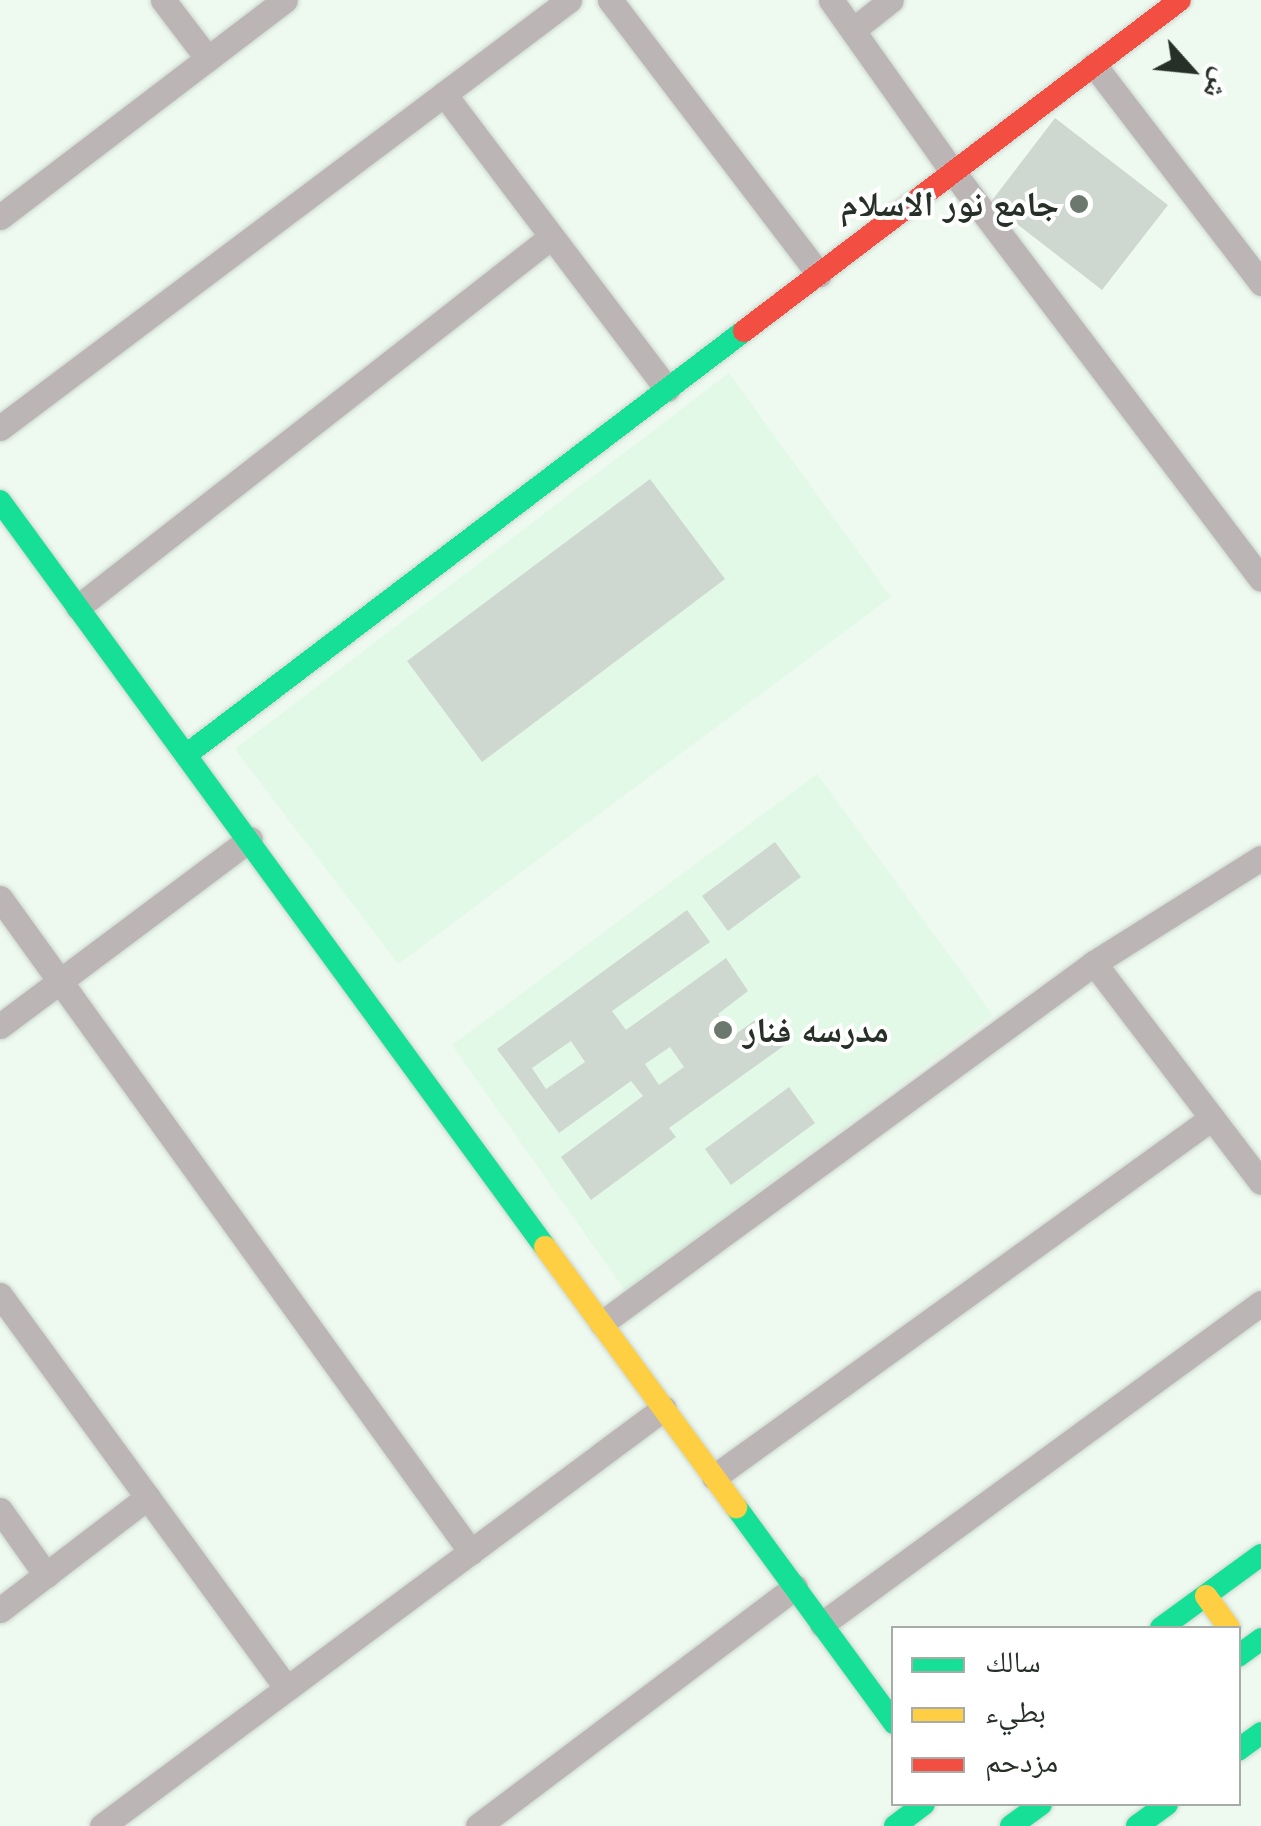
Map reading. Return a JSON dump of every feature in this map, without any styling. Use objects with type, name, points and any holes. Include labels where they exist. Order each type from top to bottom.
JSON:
[{"type":"street","points":[[163,0],[208,59]]},
{"type":"street","points":[[0,217],[285,0]]},
{"type":"street","points":[[0,428],[569,0]]},
{"type":"street","points":[[610,0],[819,274]]},
{"type":"street","points":[[831,0],[953,172],[1261,579]]},
{"type":"street","points":[[853,30],[892,0]]},
{"type":"street","points":[[186,755],[1180,0]]},
{"type":"street","points":[[1094,66],[1261,283]]},
{"type":"street","points":[[444,94],[666,389]]},
{"type":"street","points":[[78,607],[551,237]]},
{"type":"street","points":[[0,501],[891,1719]]},
{"type":"street","points":[[0,1026],[250,840]]},
{"type":"street","points":[[602,1323],[1094,963],[1259,864]]},
{"type":"street","points":[[0,898],[471,1552]]},
{"type":"street","points":[[1094,963],[1261,1182]]},
{"type":"street","points":[[714,1477],[1212,1118]]},
{"type":"street","points":[[0,1294],[8,1323],[148,1497],[287,1688]]},
{"type":"street","points":[[822,1624],[1261,1303]]},
{"type":"street","points":[[102,1826],[664,1408]]},
{"type":"street","points":[[0,1610],[148,1497]]},
{"type":"street","points":[[0,1510],[46,1574]]},
{"type":"street","points":[[1164,1626],[1261,1555]]},
{"type":"street","points":[[478,1826],[795,1587]]},
{"type":"street","points":[[1206,1596],[1228,1626]]},
{"type":"street","points":[[894,1826],[921,1806]]},
{"type":"street","points":[[1011,1826],[1038,1806]]},
{"type":"street","points":[[1137,1826],[1164,1806]]},
{"type":"shaded area","points":[[729,373],[891,597],[398,964],[235,749]]},
{"type":"shaded area","name":"مدرسه فنار","points":[[817,774],[993,1015],[626,1292],[452,1045]]},
{"type":"building","name":"جامع نور الاسلام","points":[[1055,118],[1168,205],[1102,290],[990,203]]},
{"type":"building","points":[[650,479],[725,579],[482,762],[407,661]]},
{"type":"building","points":[[775,842],[801,877],[728,931],[702,896]]},
{"type":"building","points":[[687,910],[710,942],[612,1011],[626,1030],[726,958],[748,991],[718,1014],[733,1036],[762,1015],[785,1045],[669,1128],[676,1137],[591,1200],[561,1157],[643,1096],[631,1081],[559,1133],[497,1049]],"holes":[[[571,1041],[585,1062],[546,1089],[532,1068]],[[670,1047],[684,1067],[659,1085],[645,1064]]]},
{"type":"building","points":[[789,1087],[815,1123],[731,1185],[705,1149]]},
{"type":"traffic: fast","points":[[186,755],[744,331]]},
{"type":"traffic: fast","points":[[0,501],[545,1247]]},
{"type":"traffic: fast","points":[[736,1507],[891,1719]]},
{"type":"traffic: fast","points":[[1164,1626],[1261,1555]]},
{"type":"traffic: fast","points":[[1241,1654],[1261,1639]]},
{"type":"traffic: fast","points":[[1241,1748],[1261,1733]]},
{"type":"traffic: fast","points":[[895,1826],[921,1806]]},
{"type":"traffic: fast","points":[[1011,1826],[1038,1806]]},
{"type":"traffic: fast","points":[[1137,1826],[1164,1806]]},
{"type":"traffic: slow","points":[[545,1247],[736,1507]]},
{"type":"traffic: slow","points":[[1206,1596],[1228,1626]]},
{"type":"traffic: jam","points":[[744,331],[1180,0]]},
{"type":"place","name":"جامع نور الاسلام","points":[[1079,204]]},
{"type":"place","name":"مدرسه فنار","points":[[723,1030]]}]
